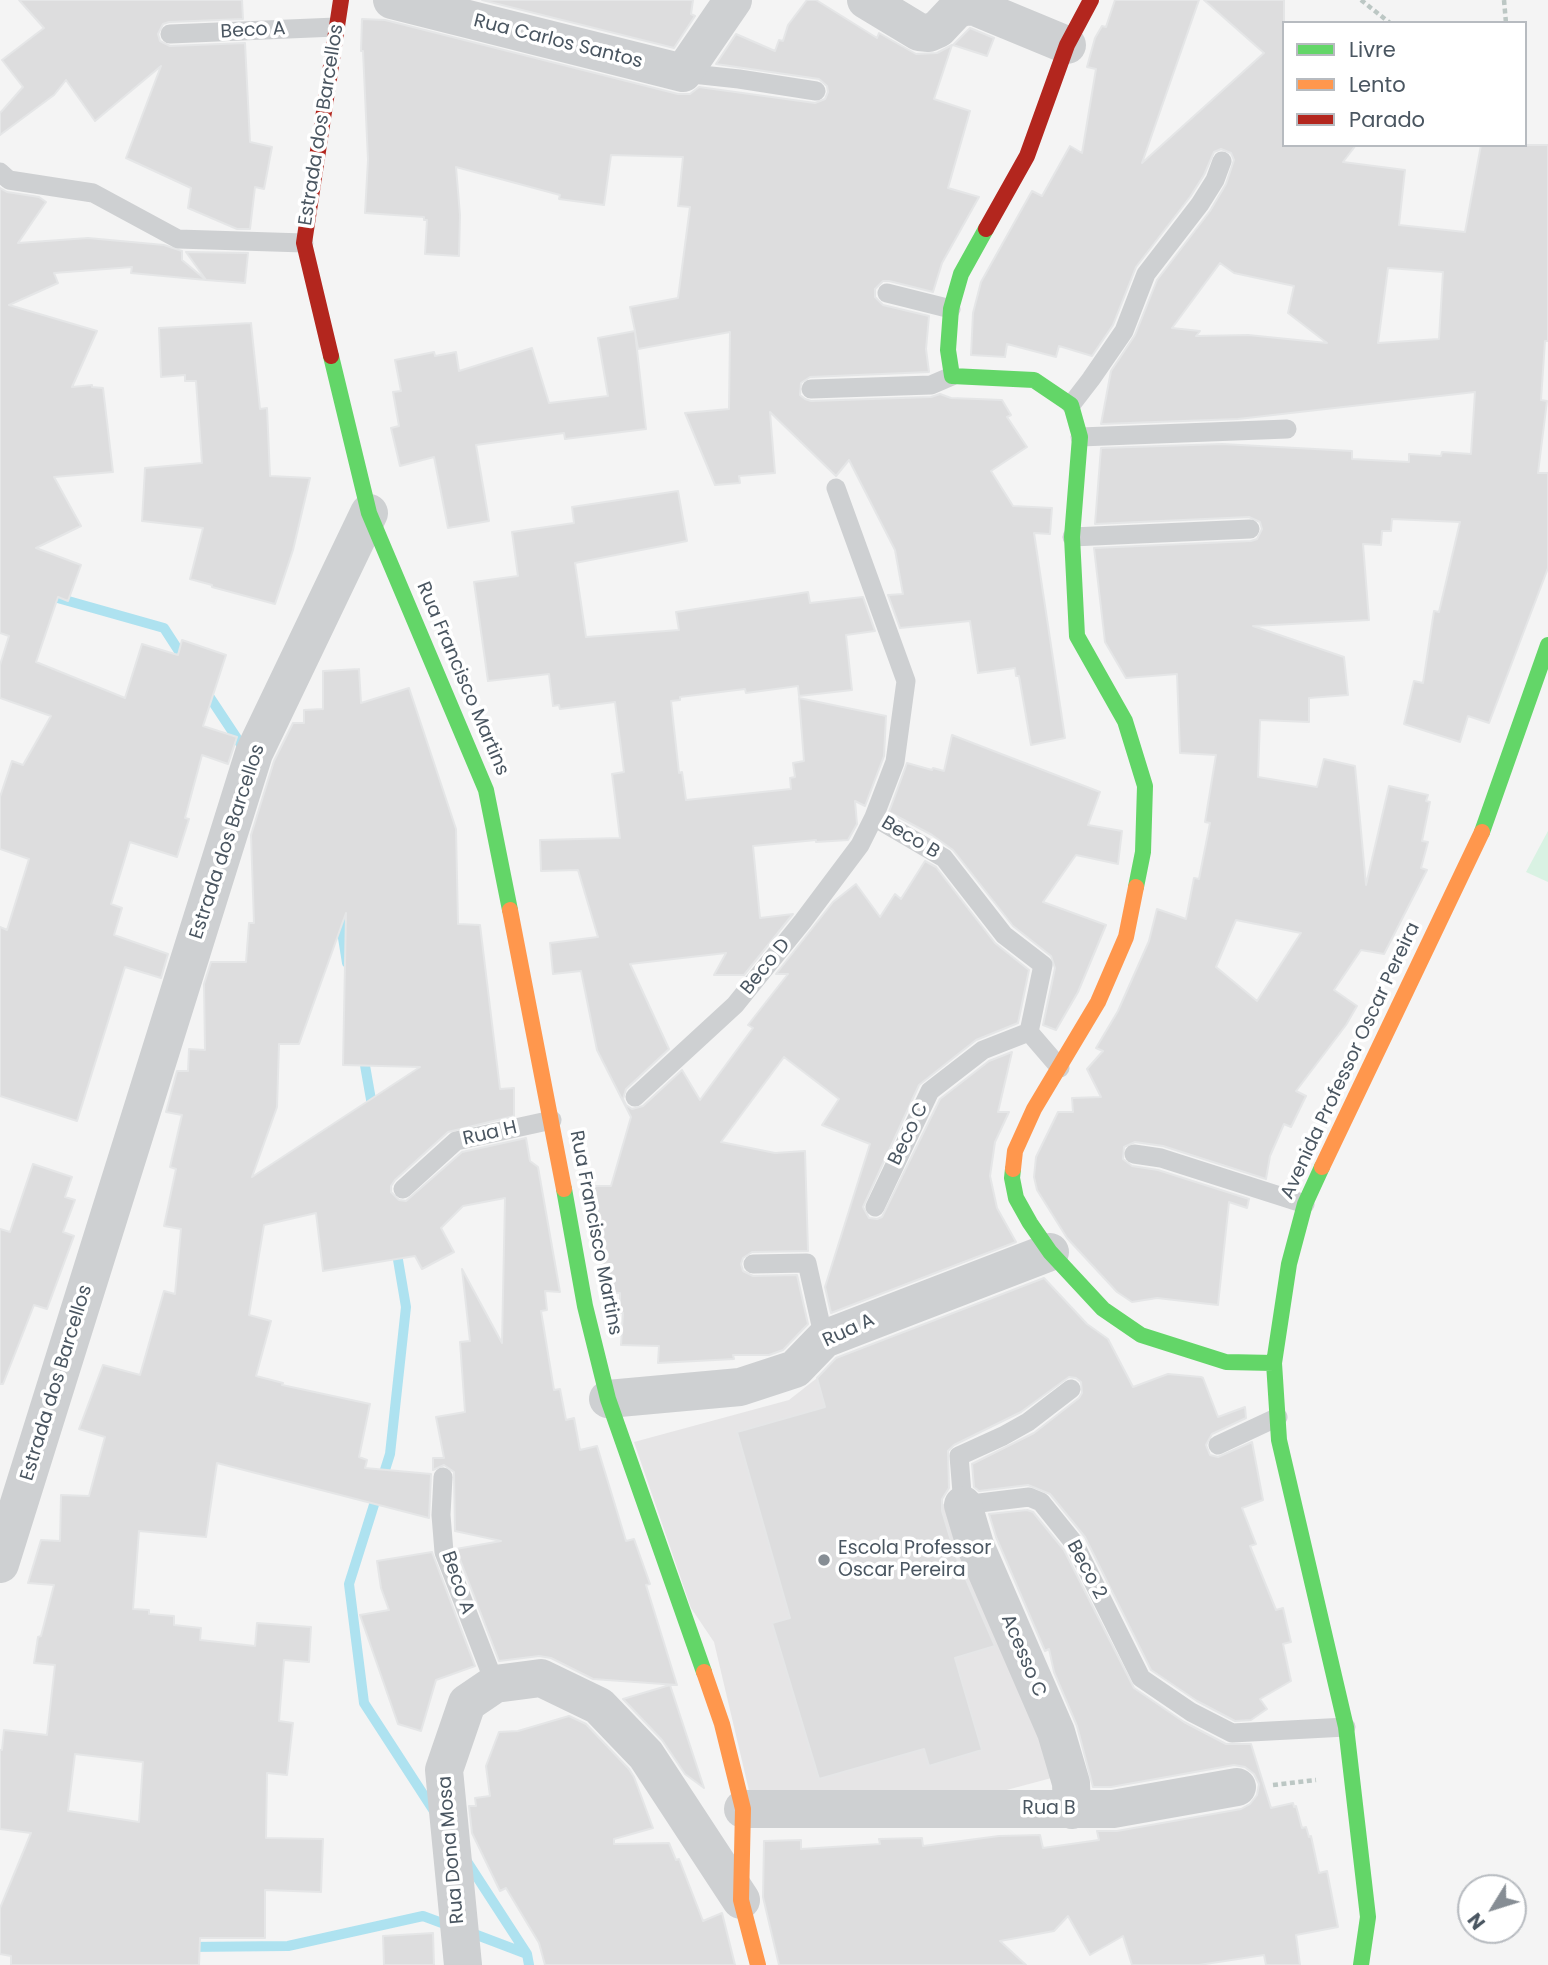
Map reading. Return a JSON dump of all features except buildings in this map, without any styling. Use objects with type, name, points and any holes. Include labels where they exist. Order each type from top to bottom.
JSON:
[{"type":"street","name":"Estrada dos Barcellos","points":[[0,1564],[254,753],[369,513],[304,243],[341,0]]},
{"type":"street","name":"Rua Carlos Santos","points":[[392,0],[683,73]]},
{"type":"street","points":[[683,73],[733,0]]},
{"type":"street","points":[[866,0],[919,32],[929,33],[938,29],[955,11],[965,6],[975,7],[1067,45]]},
{"type":"street","points":[[1091,0],[1067,45],[1027,156],[961,274],[951,309],[948,350],[951,376],[1034,380],[1071,405],[1080,437],[1072,537],[1077,636],[1125,721],[1145,786],[1143,852],[1126,937],[1098,1002],[1034,1109],[1014,1151],[1012,1178],[1016,1198],[1050,1252],[1103,1309],[1141,1335],[1226,1363],[1273,1363]]},
{"type":"street","name":"Rua Francisco Martins","points":[[369,513],[486,790],[552,1120],[585,1306],[608,1399],[722,1724],[743,1809],[741,1900],[758,1965]]},
{"type":"street","name":"Avenida Professor Oscar Pereira","points":[[1361,1965],[1368,1917],[1346,1727],[1279,1440],[1273,1363],[1289,1264],[1305,1204],[1486,823],[1548,645]]},
{"type":"street","name":"Rua A","points":[[608,1399],[740,1388],[795,1369],[824,1339],[1050,1252]]},
{"type":"street","name":"Acesso C","points":[[963,1505],[975,1545],[1056,1732],[1071,1783],[1072,1810]]},
{"type":"street","name":"Rua Dona Mosa","points":[[463,1965],[444,1770],[467,1703],[495,1684],[541,1678],[599,1706],[646,1755],[741,1900]]},
{"type":"street","name":"Rua B","points":[[743,1809],[1113,1809],[1237,1787]]},
{"type":"lane","name":"Beco A","points":[[170,34],[336,27]]},
{"type":"lane","name":"Rua Carlos Santos","points":[[683,73],[816,91]]},
{"type":"lane","points":[[1071,405],[1124,331],[1146,274],[1200,205],[1215,180],[1222,161]]},
{"type":"lane","points":[[0,172],[9,180],[93,193],[178,239],[304,243]]},
{"type":"lane","points":[[887,293],[951,309]]},
{"type":"lane","points":[[811,389],[931,385],[951,376]]},
{"type":"lane","points":[[1080,437],[1287,429]]},
{"type":"lane","name":"Beco B","points":[[836,488],[906,681],[895,762],[874,817],[944,858],[1004,935],[1043,965],[1030,1032]]},
{"type":"lane","points":[[1072,537],[1250,529]]},
{"type":"lane","name":"Beco D","points":[[635,1097],[735,1005],[860,845],[874,817]]},
{"type":"lane","points":[[1030,1032],[1060,1068]]},
{"type":"lane","name":"Beco C","points":[[875,1207],[930,1091],[983,1050],[1030,1032]]},
{"type":"lane","name":"Rua H","points":[[402,1189],[456,1141],[552,1120]]},
{"type":"lane","points":[[1134,1154],[1161,1158],[1305,1204]]},
{"type":"lane","points":[[752,1264],[807,1263],[824,1339]]},
{"type":"lane","points":[[963,1505],[958,1456],[1028,1422],[1071,1389]]},
{"type":"lane","points":[[1218,1445],[1278,1417]]},
{"type":"lane","name":"Beco A","points":[[443,1477],[441,1516],[444,1552],[495,1684]]},
{"type":"lane","name":"Beco 2","points":[[963,1505],[1029,1497],[1041,1502],[1074,1543],[1141,1678],[1191,1712],[1232,1733],[1346,1727]]},
{"type":"path","points":[[1361,0],[1387,21]]},
{"type":"path","points":[[1504,0],[1506,21]]},
{"type":"path","points":[[1237,1787],[1278,1785],[1353,1775]]},
{"type":"shaded area","name":"Escola Professor Oscar Pereira","points":[[875,1362],[927,1490],[953,1512],[1059,1776],[958,1803],[751,1799],[714,1642],[691,1608],[634,1442],[789,1400],[817,1378]]},
{"type":"green space","points":[[1548,831],[1548,882],[1526,872]]},
{"type":"waterway","points":[[47,595],[164,628],[186,662]]},
{"type":"waterway","points":[[205,690],[246,752]]},
{"type":"waterway","points":[[339,913],[347,963]]},
{"type":"waterway","points":[[363,1054],[373,1111]]},
{"type":"waterway","points":[[396,1248],[406,1307],[390,1454],[349,1584],[364,1703],[434,1811]]},
{"type":"waterway","points":[[466,1860],[527,1954]]},
{"type":"waterway","points":[[188,1947],[288,1946],[423,1916],[450,1926]]},
{"type":"waterway","points":[[469,1932],[527,1954],[529,1965]]},
{"type":"traffic: fast","points":[[986,229],[961,274],[951,309],[948,350],[952,376],[1034,380],[1071,405],[1080,437],[1072,537],[1077,636],[1125,721],[1145,786],[1143,852],[1136,887]]},
{"type":"traffic: fast","points":[[331,356],[369,513],[486,790],[510,910]]},
{"type":"traffic: fast","points":[[1482,832],[1548,645]]},
{"type":"traffic: fast","points":[[1322,1167],[1305,1204],[1289,1264],[1274,1363],[1279,1440],[1346,1727],[1368,1917],[1361,1965]]},
{"type":"traffic: fast","points":[[1013,1169],[1016,1198],[1030,1223],[1050,1252],[1103,1309],[1141,1335],[1226,1362],[1274,1363]]},
{"type":"traffic: fast","points":[[564,1189],[585,1306],[608,1399],[704,1672]]},
{"type":"traffic: slow","points":[[1322,1167],[1482,832]]},
{"type":"traffic: slow","points":[[1013,1169],[1015,1151],[1034,1109],[1098,1002],[1126,937],[1136,887]]},
{"type":"traffic: slow","points":[[510,910],[564,1189]]},
{"type":"traffic: slow","points":[[704,1672],[722,1724],[743,1809],[741,1900],[758,1965]]},
{"type":"traffic: jam","points":[[331,356],[304,243],[341,0]]},
{"type":"traffic: jam","points":[[986,229],[1027,156],[1067,45],[1091,0]]},
{"type":"place","name":"Escola Professor Oscar Pereira","points":[[824,1560]]}]
